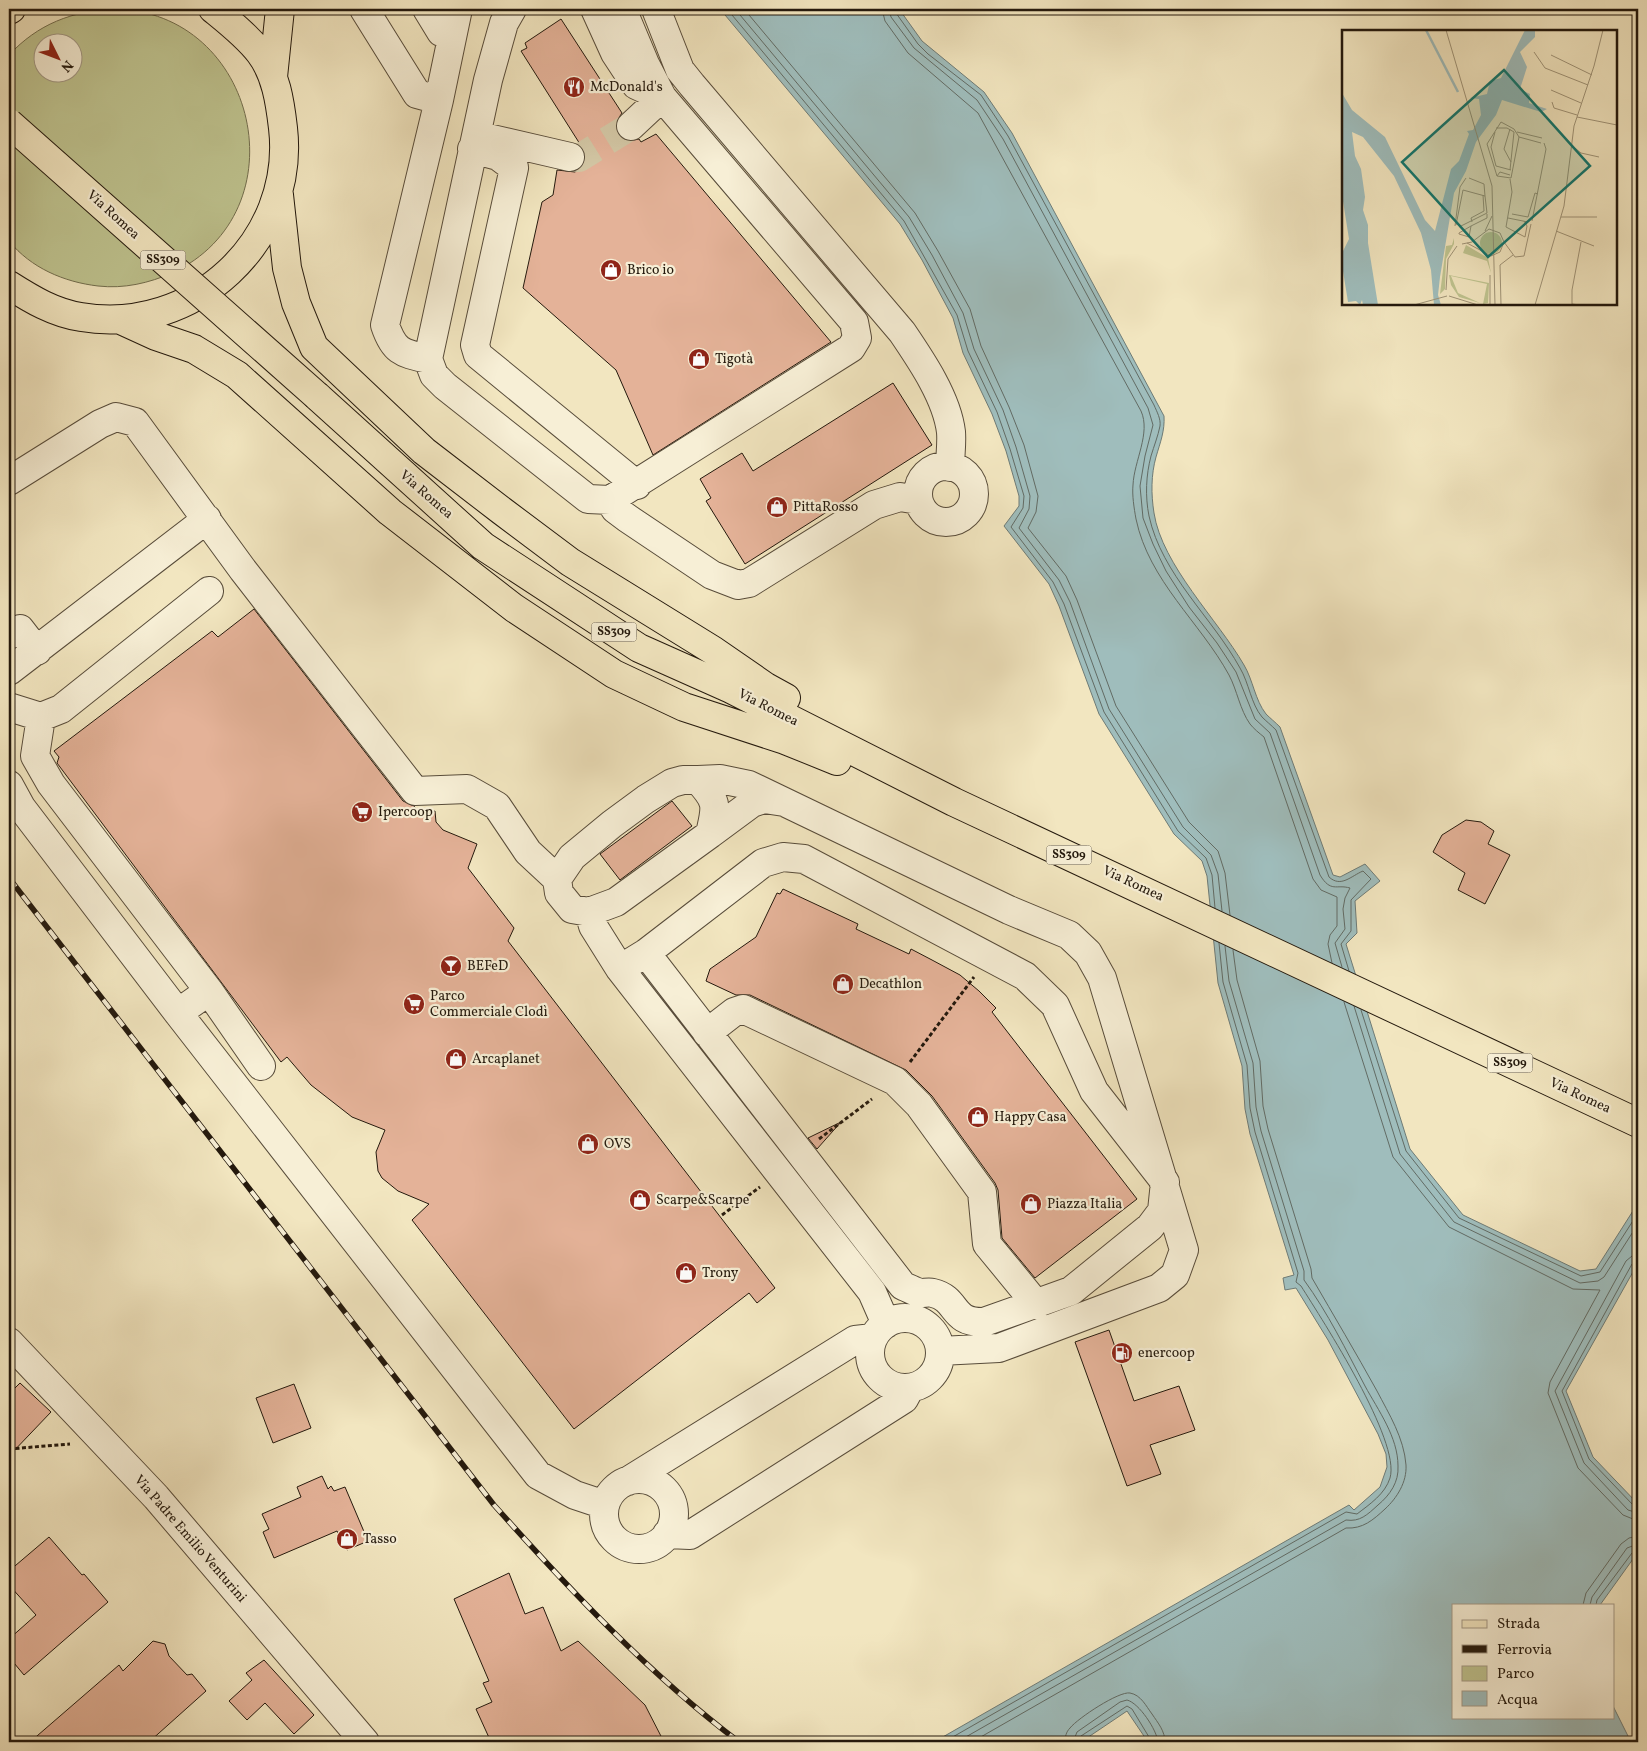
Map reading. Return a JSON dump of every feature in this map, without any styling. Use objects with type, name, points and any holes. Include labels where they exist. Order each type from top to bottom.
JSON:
[{"type":"main road","points":[[213,9],[232,24],[260,53],[273,77],[280,104],[286,150],[279,195],[287,268],[296,303],[314,347],[424,450],[570,562],[714,650],[766,688],[890,748],[954,802]]},
{"type":"main road","points":[[273,77],[280,9]]},
{"type":"main road","name":"Via Romea","points":[[9,123],[483,546],[639,648],[731,689],[954,802],[1184,908],[1638,1123]]},
{"type":"main road","points":[[9,285],[42,305],[80,317],[121,320],[173,309],[220,283],[256,244],[279,195]]},
{"type":"main road","points":[[121,320],[156,336],[194,349],[236,375],[405,524],[514,608],[614,674],[684,707],[785,740],[877,776],[954,802]]},
{"type":"street","points":[[364,9],[417,94],[439,100]]},
{"type":"street","points":[[426,9],[441,32],[452,35]]},
{"type":"street","points":[[428,359],[402,353],[389,340],[384,325],[439,100],[458,9]]},
{"type":"street","points":[[512,9],[504,23],[473,142],[428,359],[434,376],[519,447],[588,499],[610,500],[637,485],[851,348],[857,338],[854,322],[662,97],[645,64],[622,9]]},
{"type":"street","points":[[595,9],[615,53],[636,85],[662,97]]},
{"type":"street","points":[[656,9],[680,70],[902,332],[924,365],[942,405],[950,432],[950,467]]},
{"type":"street","points":[[445,72],[488,80]]},
{"type":"street","points":[[631,126],[662,97]]},
{"type":"street","points":[[473,142],[570,157]]},
{"type":"street","points":[[473,142],[498,156],[514,168],[475,345],[478,355],[637,485]]},
{"type":"street","points":[[519,447],[547,412]]},
{"type":"street","points":[[9,481],[100,424],[116,417],[135,422],[243,570],[415,792],[467,789],[497,806],[528,852],[556,879],[559,893],[572,909],[589,912],[616,902],[752,803],[764,799],[784,802]]},
{"type":"street","points":[[950,467],[963,473],[970,480],[973,498],[970,508],[964,515],[956,520],[937,521],[922,509],[918,500],[918,490],[927,473],[936,468],[950,467]]},
{"type":"street","points":[[610,500],[615,509],[627,518],[704,570],[738,585],[749,583],[874,505],[900,498],[918,500]]},
{"type":"street","points":[[9,671],[207,519]]},
{"type":"street","points":[[9,707],[41,717],[61,709],[209,590]]},
{"type":"street","points":[[12,626],[37,651]]},
{"type":"street","points":[[41,717],[36,756],[51,784],[209,991],[261,1066]]},
{"type":"street","points":[[556,879],[572,857],[646,799],[672,783],[683,780],[720,780],[750,785],[1009,910],[1069,935],[1088,953],[1102,978],[1184,1250],[1176,1275],[1160,1288],[999,1348],[940,1351]]},
{"type":"street","points":[[698,780],[710,792],[716,806],[710,834]]},
{"type":"street","points":[[9,785],[21,807],[178,1013],[538,1475],[575,1495],[605,1505]]},
{"type":"street","points":[[804,859],[817,818]]},
{"type":"street","points":[[620,969],[646,953],[763,863],[783,857],[804,859],[1025,976],[1056,1005],[1094,1091],[1165,1182],[1162,1211],[1150,1227],[1071,1291],[1037,1305],[984,1322],[972,1323],[962,1319],[948,1300],[933,1292],[919,1293],[903,1286],[646,953]]},
{"type":"street","points":[[589,912],[593,926],[620,969],[872,1292],[880,1331],[870,1349],[870,1360],[880,1379],[889,1385],[910,1388],[922,1383],[935,1371],[940,1351],[932,1332],[916,1320],[901,1319],[880,1331],[855,1340],[628,1480],[613,1490],[605,1505],[605,1524],[616,1540],[624,1546],[633,1548],[652,1546],[667,1534],[674,1516],[670,1497],[664,1489],[647,1480],[628,1480]]},
{"type":"street","points":[[178,1013],[209,991]]},
{"type":"street","points":[[707,1033],[734,1012],[743,1009],[895,1082],[919,1105],[982,1192],[987,1244],[1037,1305]]},
{"type":"street","points":[[1094,1091],[1134,1084]]},
{"type":"street","name":"Via Padre Emilio Venturini","points":[[9,1342],[104,1441],[200,1548],[364,1742]]},
{"type":"street","points":[[667,1534],[690,1535],[904,1399],[910,1388]]},
{"type":"path","points":[[9,1449],[104,1441]]},
{"type":"green space","points":[[114,9],[163,18],[202,43],[230,77],[246,119],[249,163],[238,206],[213,244],[172,273],[154,280],[127,286],[98,286],[61,277],[27,259],[9,241],[9,55],[32,35],[32,82],[82,82],[82,32],[36,32],[57,21],[84,13]]},
{"type":"water","points":[[720,9],[899,9],[922,41],[984,92],[1012,133],[1164,416],[1163,432],[1153,471],[1152,492],[1154,513],[1159,533],[1168,552],[1192,592],[1244,665],[1262,708],[1280,727],[1333,875],[1340,877],[1365,864],[1380,881],[1355,901],[1357,933],[1346,944],[1410,1149],[1463,1215],[1580,1271],[1596,1269],[1638,1203],[1638,1263],[1566,1391],[1593,1457],[1638,1504],[1638,1552],[1601,1604],[1452,1604],[1452,1718],[1614,1718],[1614,1708],[1631,1742],[1148,1742],[1127,1711],[1081,1742],[934,1742],[1349,1505],[1354,1510],[1380,1487],[1387,1467],[1386,1454],[1378,1434],[1328,1340],[1296,1288],[1285,1290],[1283,1278],[1294,1275],[1250,1134],[1245,1109],[1242,1066],[1218,983],[1207,876],[1202,861],[1174,834],[1099,714],[1049,584],[1004,526],[1019,506],[1019,496],[1006,451],[992,414],[963,353],[953,318],[900,224]]},
{"type":"building","points":[[561,19],[622,113],[616,122],[616,130],[619,136],[627,141],[639,139],[641,142],[656,134],[831,342],[653,455],[616,370],[523,288],[542,202],[553,195],[557,170],[575,172],[582,167],[585,160],[585,152],[521,51],[527,48],[525,43]]},
{"type":"building","points":[[893,383],[932,445],[745,564],[706,501],[711,498],[700,479],[742,453],[753,471]]},
{"type":"building","points":[[254,609],[403,801],[414,806],[419,813],[435,811],[436,822],[443,830],[477,844],[468,868],[514,928],[508,941],[775,1288],[757,1303],[749,1293],[574,1429],[412,1220],[429,1204],[398,1191],[382,1178],[378,1171],[376,1152],[385,1130],[352,1117],[311,1085],[287,1057],[281,1062],[57,763],[59,757],[54,751],[212,631],[218,637]]},
{"type":"building","points":[[672,801],[692,826],[620,880],[600,854]]},
{"type":"building","points":[[1466,820],[1481,822],[1494,831],[1488,844],[1510,855],[1485,904],[1458,890],[1465,873],[1433,852],[1442,835]]},
{"type":"building","points":[[783,889],[858,924],[856,929],[909,954],[911,949],[960,975],[979,991],[996,1008],[992,1012],[1137,1199],[1035,1278],[1002,1238],[998,1190],[995,1183],[932,1096],[906,1070],[750,995],[736,995],[706,981],[710,969],[756,937],[777,893],[780,894]]},
{"type":"building","points":[[841,1122],[817,1149],[808,1138]]},
{"type":"building","points":[[1109,1330],[1134,1401],[1179,1386],[1195,1430],[1150,1445],[1161,1474],[1127,1486],[1075,1342]]},
{"type":"building","points":[[20,1383],[51,1412],[9,1456],[9,1394]]},
{"type":"building","points":[[294,1384],[311,1428],[273,1443],[256,1398]]},
{"type":"building","points":[[322,1476],[328,1489],[331,1486],[334,1491],[345,1487],[368,1541],[347,1550],[337,1531],[274,1558],[263,1532],[269,1529],[262,1514],[301,1497],[297,1487]]},
{"type":"building","points":[[49,1537],[108,1602],[24,1675],[9,1657],[9,1639],[36,1615],[9,1585],[9,1571]]},
{"type":"building","points":[[509,1573],[525,1614],[543,1607],[561,1651],[578,1641],[645,1705],[664,1742],[491,1742],[476,1709],[492,1702],[483,1683],[489,1681],[454,1599]]},
{"type":"building","points":[[153,1641],[165,1644],[169,1656],[187,1675],[192,1674],[206,1691],[149,1742],[30,1742],[119,1665],[123,1671]]},
{"type":"building","points":[[264,1660],[314,1715],[294,1734],[265,1703],[247,1720],[229,1701],[252,1680],[246,1673]]},
{"type":"tunnel","points":[[570,157],[579,158],[631,126]]},
{"type":"railway","points":[[9,878],[494,1505],[611,1630],[673,1688],[739,1742]]},
{"type":"place","name":"McDonald's","points":[[574,87]]},
{"type":"place","name":"Brico io","points":[[611,270]]},
{"type":"place","name":"Tigotà","points":[[699,359]]},
{"type":"place","name":"PittaRosso","points":[[777,507]]},
{"type":"place","name":"Ipercoop","points":[[362,812]]},
{"type":"place","name":"BEFeD","points":[[451,966]]},
{"type":"place","name":"Decathlon","points":[[843,984]]},
{"type":"place","name":"Parco Commerciale Clodì","points":[[414,1004]]},
{"type":"place","name":"Arcaplanet","points":[[456,1059]]},
{"type":"place","name":"Happy Casa","points":[[978,1117]]},
{"type":"place","name":"OVS","points":[[588,1144]]},
{"type":"place","name":"Scarpe&Scarpe","points":[[640,1200]]},
{"type":"place","name":"Piazza Italia","points":[[1031,1204]]},
{"type":"place","name":"Trony","points":[[686,1273]]},
{"type":"place","name":"enercoop","points":[[1122,1353]]},
{"type":"place","name":"Tasso","points":[[347,1539]]}]
